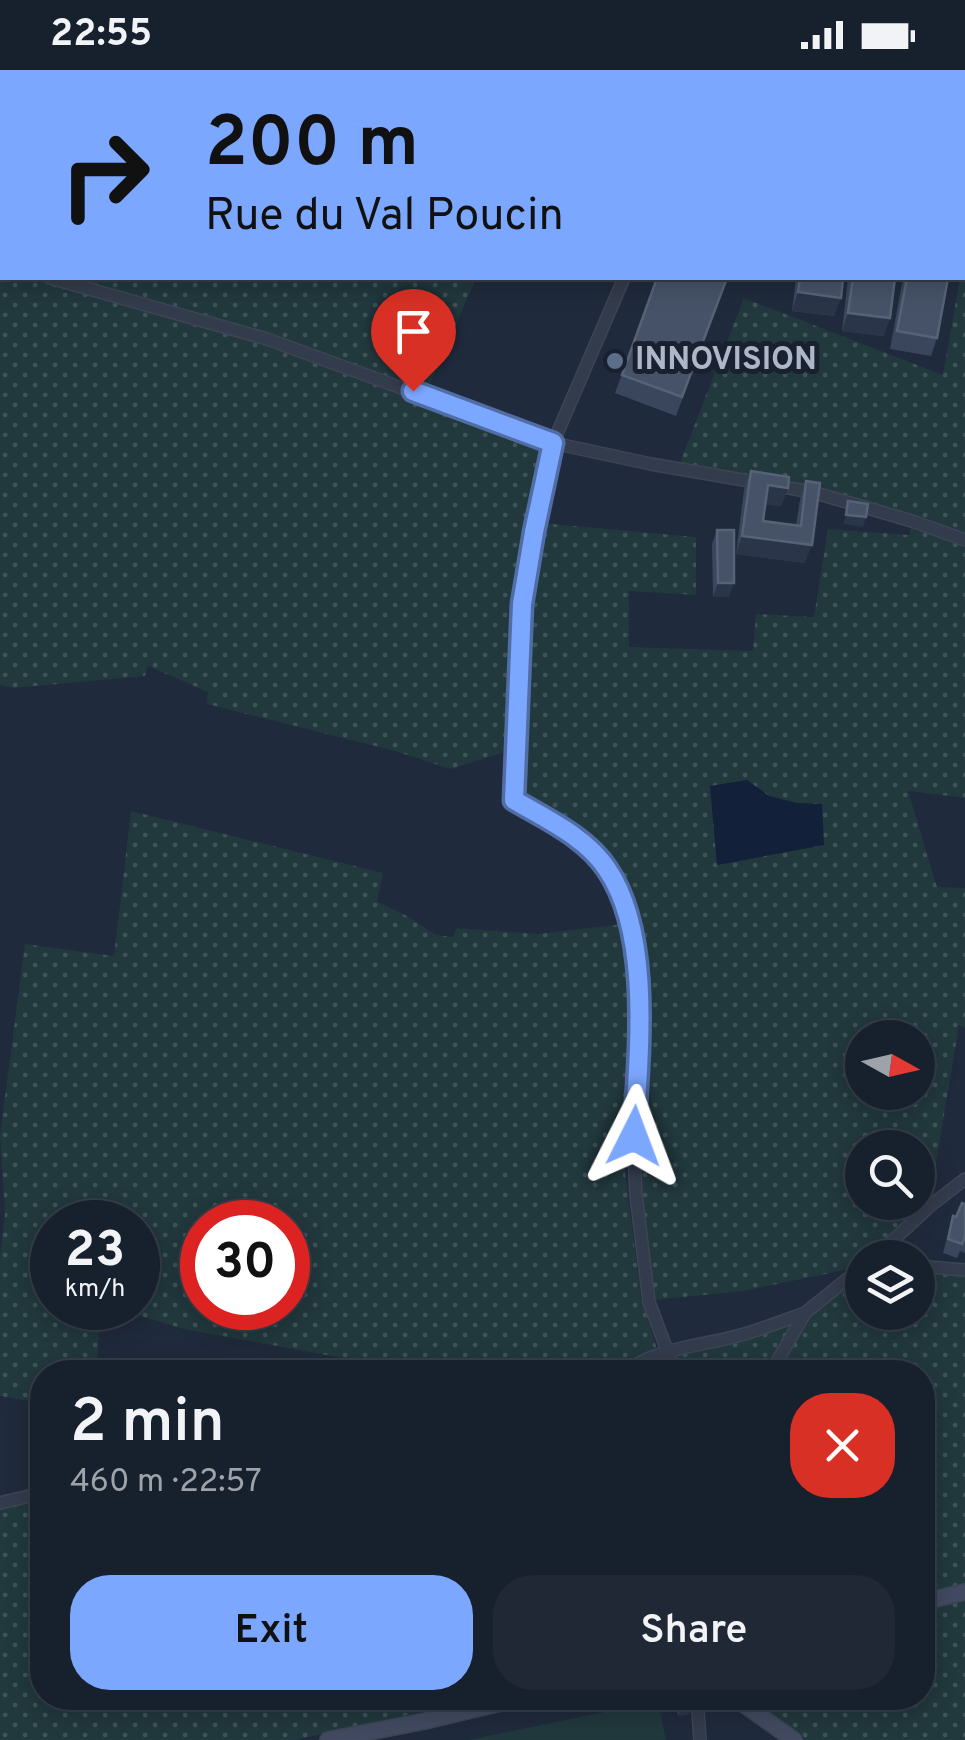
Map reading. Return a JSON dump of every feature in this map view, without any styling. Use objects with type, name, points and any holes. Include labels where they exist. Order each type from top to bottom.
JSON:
[{"type":"main road","points":[[935,1599],[965,1592]]},
{"type":"main road","points":[[328,1740],[471,1710]]},
{"type":"main road","points":[[752,1710],[794,1740]]},
{"type":"street","points":[[57,280],[268,340],[553,443],[812,492],[965,540]]},
{"type":"street","points":[[623,280],[553,443],[534,532],[522,604],[514,800],[575,836],[607,868],[634,940],[640,1020],[634,1136],[636,1195],[649,1302],[670,1360]]},
{"type":"street","points":[[895,1240],[965,1179]]},
{"type":"street","points":[[935,1267],[965,1270]]},
{"type":"street","points":[[647,1360],[739,1336],[805,1313],[845,1280]]},
{"type":"street","points":[[778,1360],[805,1313]]},
{"type":"street","points":[[0,1503],[30,1495]]},
{"type":"street","points":[[698,1710],[700,1740]]},
{"type":"green space","points":[[0,280],[45,280],[303,356],[545,445],[512,619],[508,751],[451,769],[207,704],[208,692],[148,666],[145,676],[13,688],[0,685]]},
{"type":"green space","points":[[71,280],[475,280],[427,391]]},
{"type":"green space","points":[[960,280],[965,280],[965,535],[813,485],[679,465],[744,298],[943,375]]},
{"type":"green space","points":[[541,523],[696,537],[696,595],[629,591],[629,647],[753,651],[756,614],[814,617],[828,529],[909,535],[911,525],[965,545],[965,798],[908,791],[937,887],[965,888],[965,1028],[959,1025],[935,1169],[935,1130],[845,1130],[845,1220],[907,1220],[885,1240],[845,1240],[845,1270],[743,1291],[654,1300],[641,1188],[646,1007],[640,940],[626,895],[609,861],[583,832],[527,802],[522,791],[528,589]]},
{"type":"green space","points":[[131,811],[383,873],[377,901],[436,935],[453,937],[457,928],[538,934],[623,924],[634,1015],[625,1171],[641,1298],[657,1349],[636,1360],[353,1360],[189,1330],[310,1330],[310,1200],[180,1200],[180,1328],[160,1322],[160,1200],[30,1200],[30,1330],[99,1330],[98,1360],[30,1360],[30,1401],[0,1396],[0,1256],[5,1214],[0,1135],[25,944],[114,956]]},
{"type":"green space","points":[[935,1274],[965,1276],[965,1585],[935,1592],[935,1360],[781,1360],[810,1317],[845,1286],[845,1330],[935,1330]]},
{"type":"green space","points":[[796,1319],[770,1360],[674,1360],[672,1355]]},
{"type":"green space","points":[[30,1502],[30,1710],[429,1710],[295,1740],[0,1740],[0,1510]]},
{"type":"green space","points":[[965,1599],[965,1740],[804,1740],[763,1710],[935,1710],[935,1606]]},
{"type":"green space","points":[[614,1710],[660,1710],[666,1740],[468,1740]]},
{"type":"water","points":[[747,780],[769,796],[822,804],[824,845],[717,865],[710,786]]},
{"type":"building","points":[[656,280],[726,280],[682,397],[622,375]]},
{"type":"building","points":[[800,280],[843,280],[841,298],[798,292]]},
{"type":"building","points":[[853,280],[895,280],[890,318],[848,313]]},
{"type":"building","points":[[907,280],[948,280],[937,338],[897,331]]},
{"type":"building","points":[[751,471],[789,477],[788,488],[768,485],[763,521],[801,526],[806,481],[820,483],[812,545],[742,536]]},
{"type":"building","points":[[848,501],[868,504],[866,517],[846,515]]},
{"type":"building","points":[[717,530],[734,530],[734,583],[718,583]]},
{"type":"building","points":[[962,1203],[962,1244],[948,1239],[953,1216],[956,1217]]},
{"type":"place","name":"INNOVISION","points":[[615,361]]},
{"type":"route","points":[[413,391],[553,443],[522,604],[514,800],[575,836],[607,868],[622,900],[634,940],[640,1020],[634,1136]]}]
